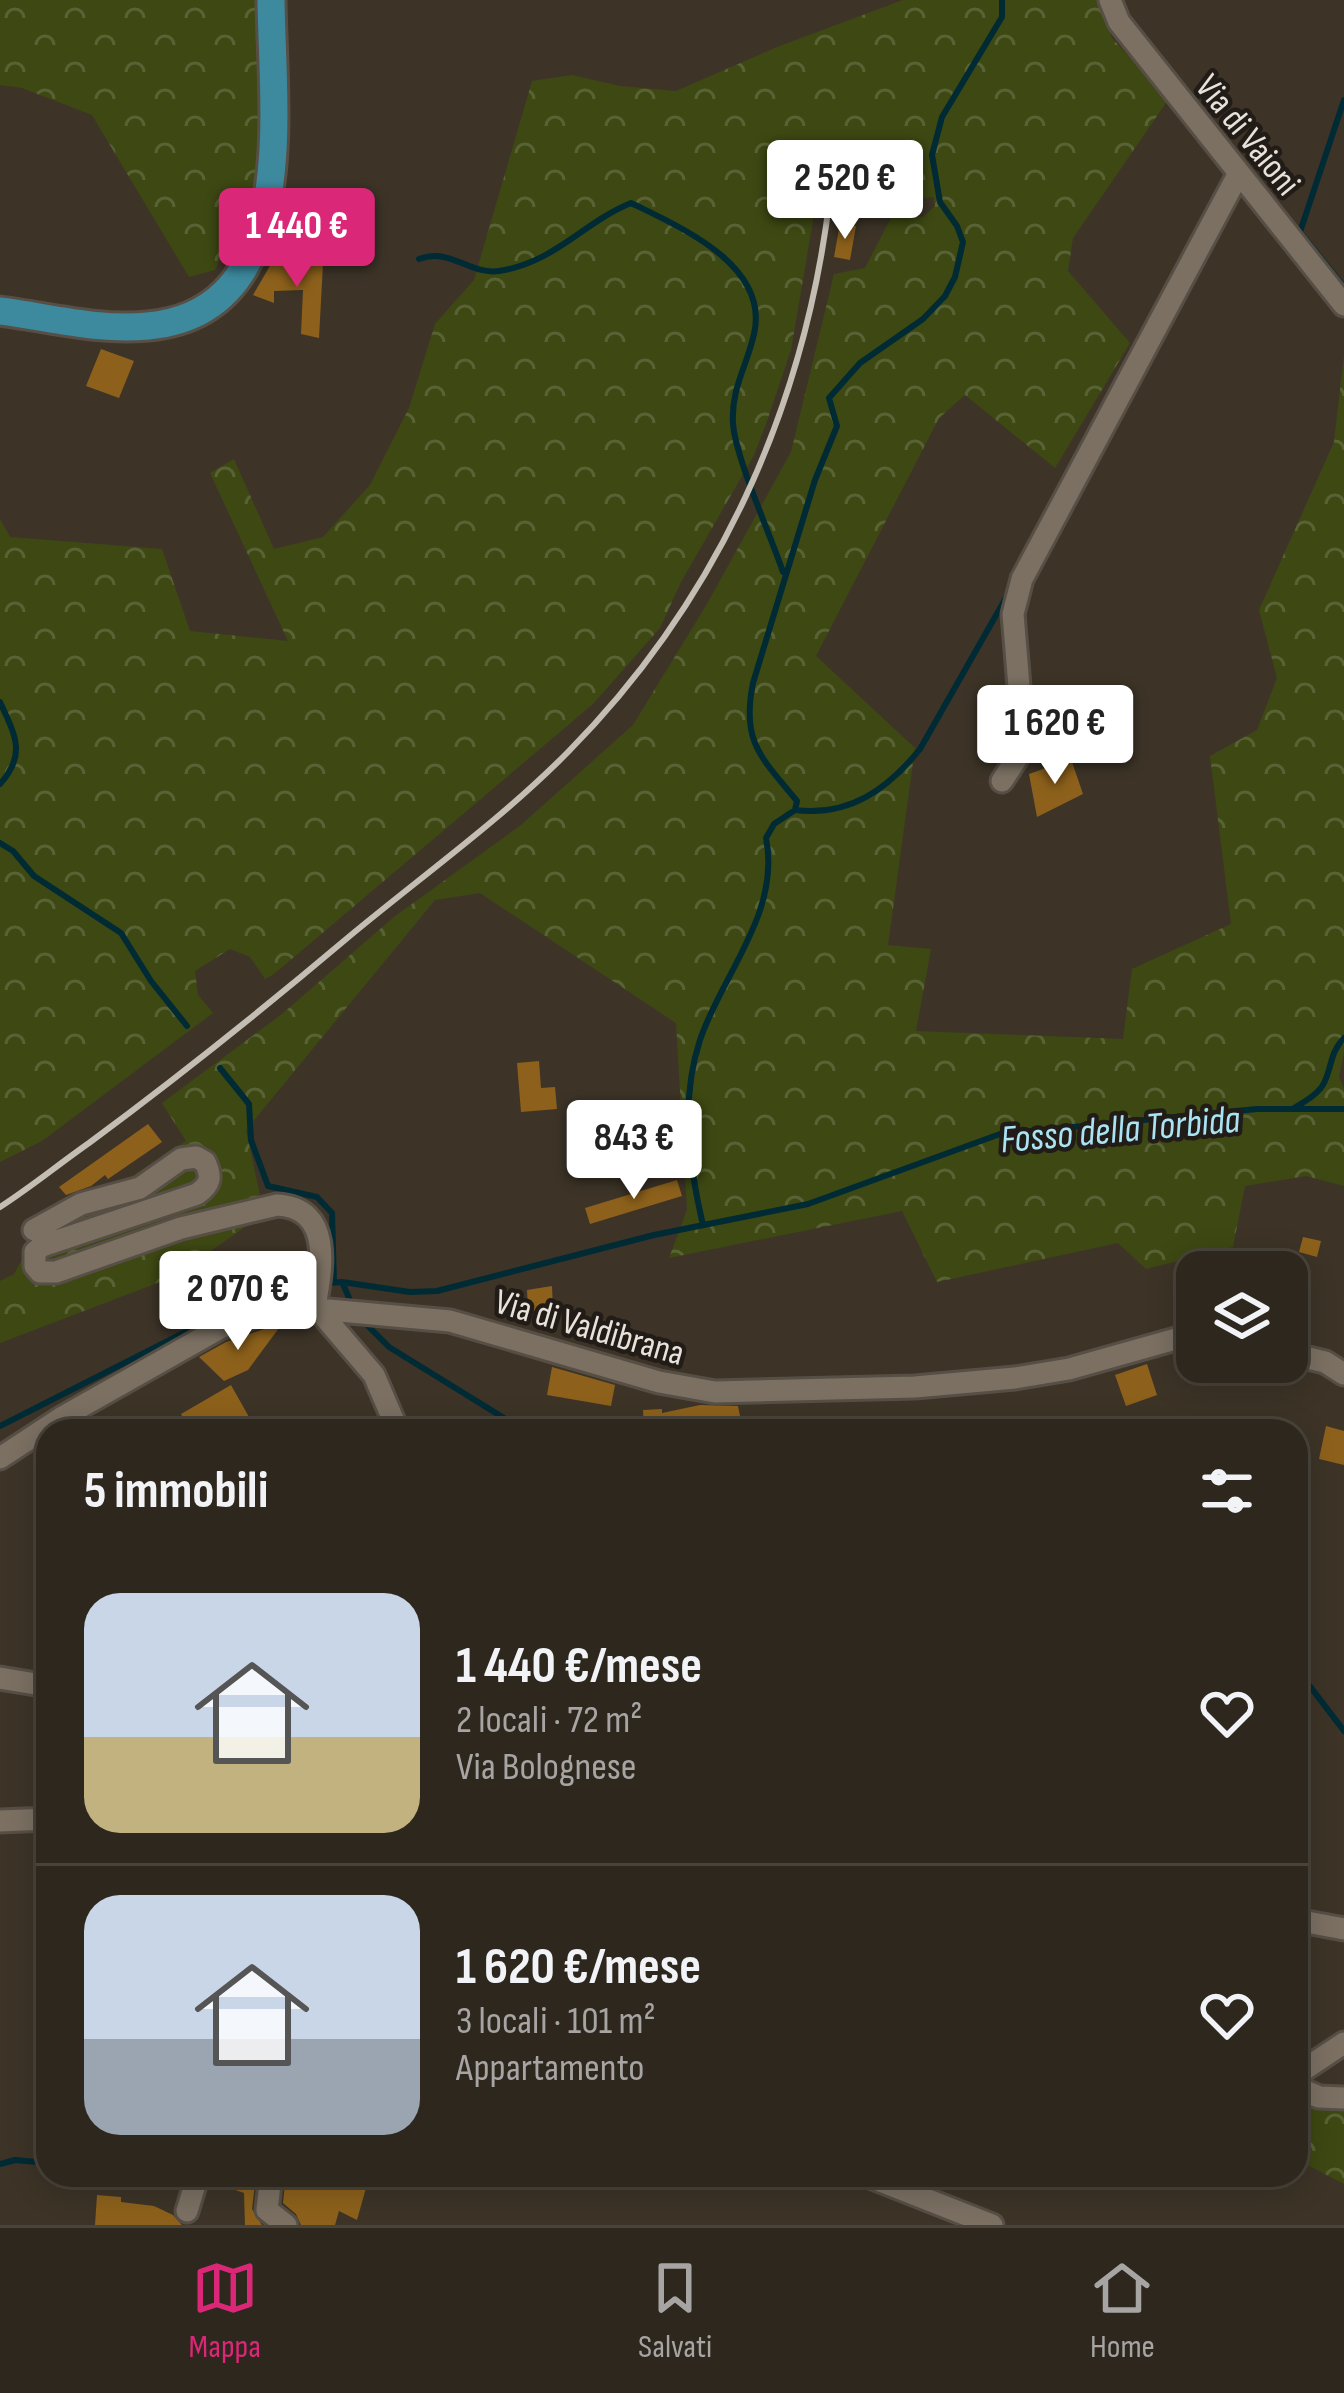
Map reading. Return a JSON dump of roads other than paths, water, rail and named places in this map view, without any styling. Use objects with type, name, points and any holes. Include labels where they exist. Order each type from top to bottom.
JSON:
[{"type":"main road","points":[[0,310],[71,322],[148,326],[198,314],[240,279],[253,254],[270,184],[271,0]]},
{"type":"street","name":"Via di Vaioni","points":[[1110,0],[1119,22],[1344,305]]},
{"type":"street","points":[[1002,781],[1024,747],[1013,614],[1022,579],[1239,173]]},
{"type":"street","points":[[34,1230],[81,1204],[140,1188],[176,1162],[196,1157],[205,1162],[210,1176],[208,1186],[197,1194],[42,1246],[35,1252],[35,1266],[40,1272],[56,1272],[181,1228],[277,1205],[297,1209],[315,1224],[322,1266],[315,1306],[374,1375],[393,1419]]},
{"type":"street","name":"Via di Valdibrana","points":[[59,1419],[220,1328],[284,1306],[451,1321],[704,1392],[915,1387],[1015,1378],[1069,1369],[1176,1340]]},
{"type":"street","points":[[1308,1358],[1344,1374]]},
{"type":"street","name":"Via di Valdibrana","points":[[0,1458],[36,1434]]},
{"type":"street","points":[[0,1678],[36,1684]]},
{"type":"street","points":[[0,1821],[36,1820]]},
{"type":"street","points":[[1308,1922],[1344,1928]]},
{"type":"street","points":[[1308,2067],[1344,2043]]},
{"type":"street","points":[[1308,2092],[1344,2098]]},
{"type":"street","points":[[187,2211],[194,2187]]},
{"type":"street","points":[[270,2187],[267,2210],[286,2225]]},
{"type":"street","points":[[895,2187],[992,2225]]},
{"type":"waterway","points":[[795,810],[797,801],[764,760],[752,735],[753,683],[815,480],[837,426],[829,398],[860,363],[923,319],[955,277],[963,242],[940,202],[932,155],[942,117],[1002,17],[1002,0]]},
{"type":"waterway","points":[[1344,100],[1300,232],[1344,287]]},
{"type":"waterway","points":[[419,259],[440,256],[488,271],[519,267],[631,203],[717,252],[748,288],[755,310],[754,334],[737,388],[733,423],[783,572]]},
{"type":"waterway","points":[[703,1225],[689,1132],[690,1086],[710,1015],[758,917],[768,866],[766,838],[774,824],[795,810],[850,804],[881,788],[908,763],[1007,596]]},
{"type":"waterway","points":[[0,702],[16,744],[14,763],[0,784]]},
{"type":"waterway","points":[[0,843],[34,876],[121,933],[187,1026]]},
{"type":"waterway","points":[[1293,1109],[1321,1087],[1344,1038]]},
{"type":"waterway","points":[[220,1068],[249,1104],[251,1140],[268,1186],[317,1197],[332,1213],[334,1282]]},
{"type":"waterway","name":"Fosso della Torbida","points":[[0,1426],[274,1287],[342,1282],[437,1291],[654,1235],[808,1204],[1000,1134],[1257,1109],[1344,1109]]},
{"type":"waterway","points":[[342,1282],[350,1300]]},
{"type":"waterway","points":[[361,1319],[389,1347],[506,1419]]},
{"type":"waterway","points":[[1308,1684],[1344,1731]]},
{"type":"waterway","points":[[0,2164],[36,2162]]},
{"type":"railway","points":[[0,1207],[187,1069],[487,825],[568,752],[621,693],[669,631],[710,565],[776,425],[800,351],[830,196]]}]
